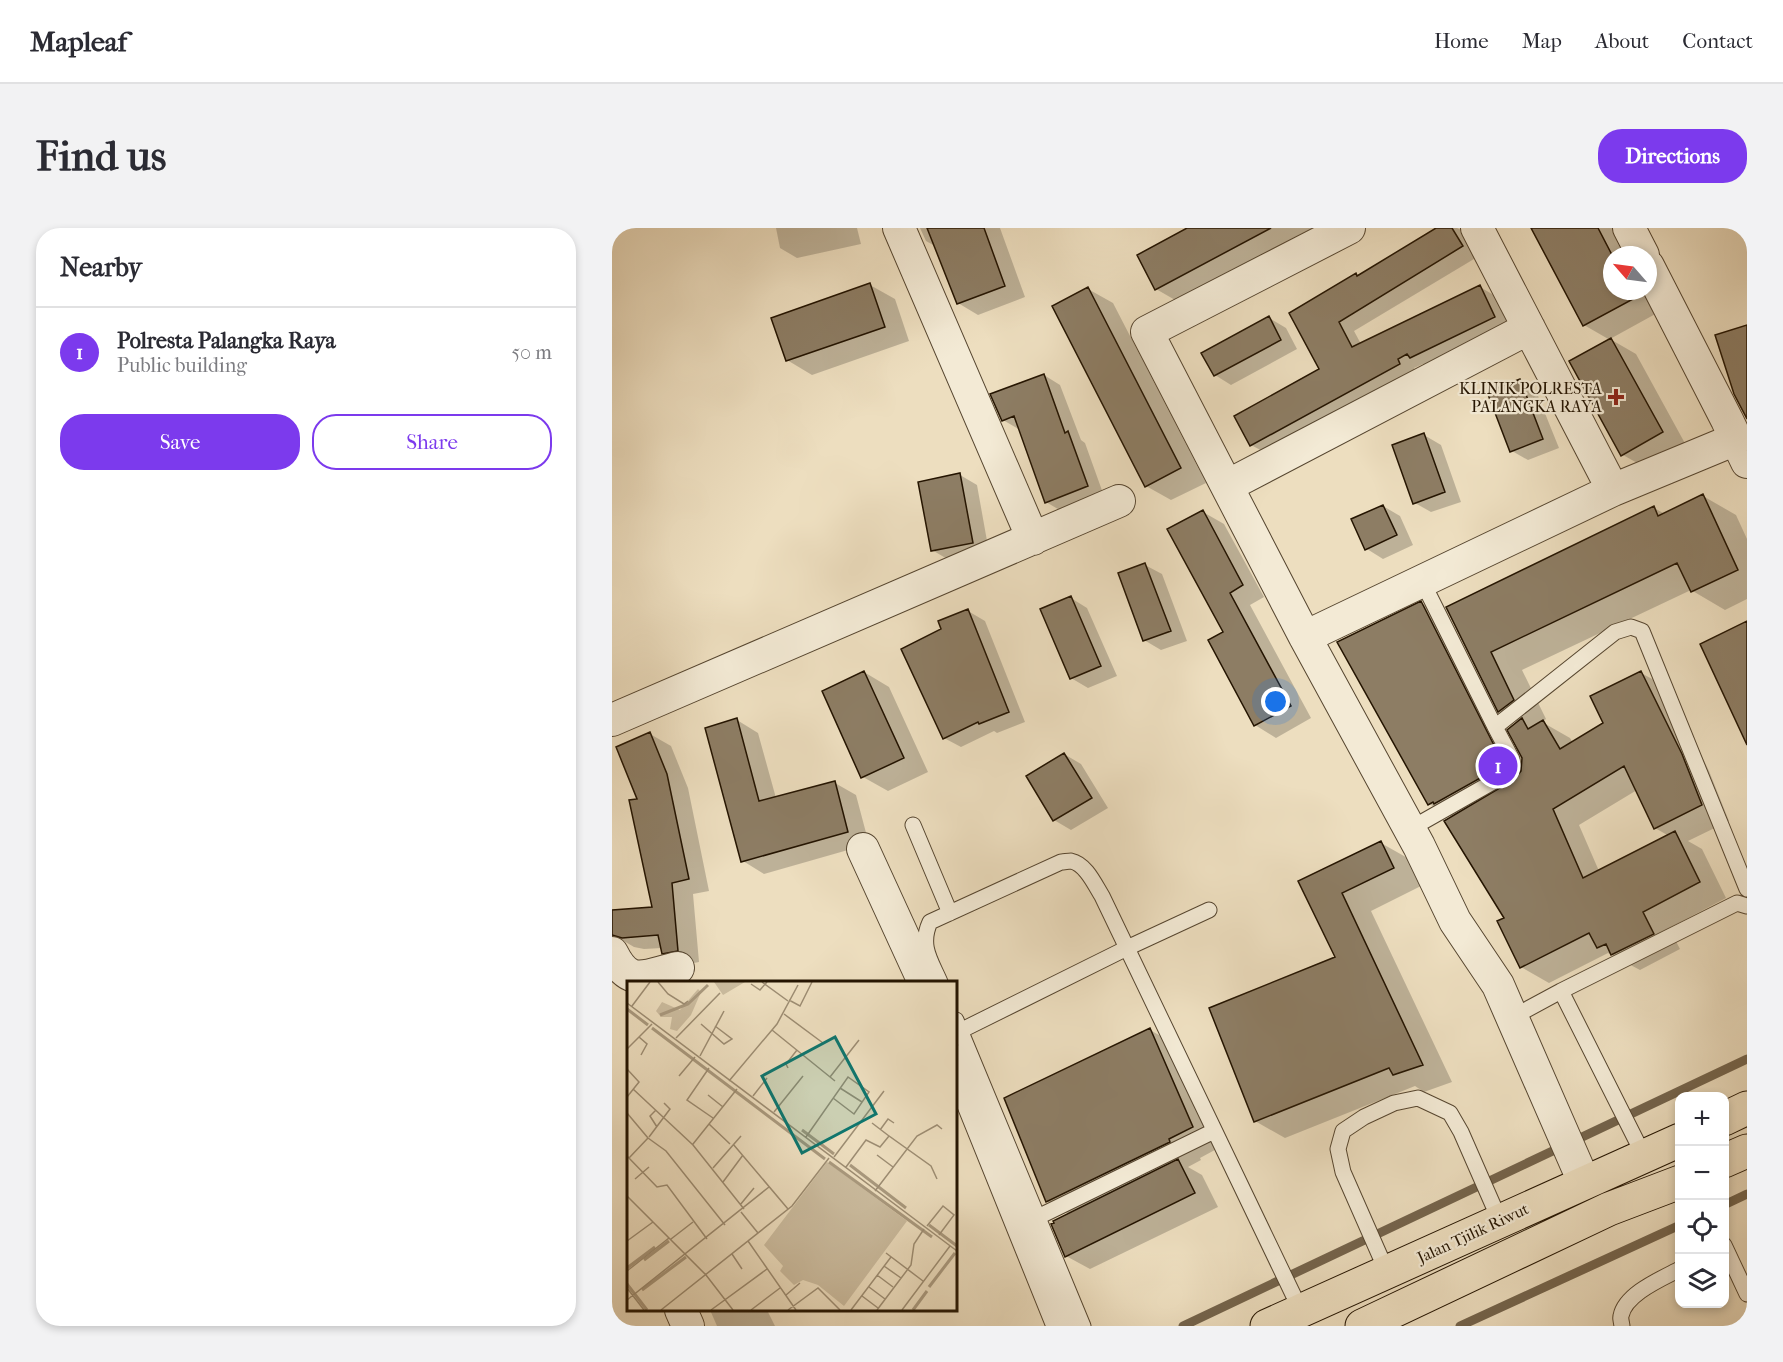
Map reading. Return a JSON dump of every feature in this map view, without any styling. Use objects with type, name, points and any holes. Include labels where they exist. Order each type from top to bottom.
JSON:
[{"type":"highway","points":[[1729,1117],[1747,1108]]},
{"type":"highway","name":"Jalan Tjilik Riwut","points":[[1267,1326],[1675,1142]]},
{"type":"highway","points":[[1729,1159],[1747,1151]]},
{"type":"highway","points":[[1590,1180],[1609,1209]]},
{"type":"highway","points":[[1362,1326],[1609,1209],[1675,1184]]},
{"type":"street","points":[[899,228],[1033,539]]},
{"type":"street","points":[[1348,228],[1147,332],[1305,637],[1410,829],[1455,921],[1498,985],[1590,1180]]},
{"type":"street","points":[[1477,228],[1613,490]]},
{"type":"street","points":[[1629,228],[1638,246]]},
{"type":"street","points":[[1305,637],[1613,490],[1742,451],[1657,284]]},
{"type":"street","points":[[1227,486],[1529,328]]},
{"type":"street","points":[[612,720],[1119,501]]},
{"type":"street","points":[[863,849],[924,981]]},
{"type":"street","points":[[612,953],[620,968],[628,975],[637,977],[678,968]]},
{"type":"street","points":[[957,1064],[1062,1326]]},
{"type":"street","points":[[681,1311],[688,1326]]},
{"type":"lane","points":[[1410,829],[1507,774],[1512,766],[1512,759],[1422,581]]},
{"type":"lane","points":[[1495,727],[1615,632],[1631,627],[1642,631],[1747,889]]},
{"type":"lane","points":[[913,825],[950,913]]},
{"type":"lane","points":[[940,981],[924,946],[925,932],[930,922],[1060,862],[1073,861],[1084,869],[1094,882],[1127,948],[1301,1311]]},
{"type":"lane","points":[[1513,1017],[1737,903],[1747,906]]},
{"type":"lane","points":[[1083,1326],[958,1025],[1209,910]]},
{"type":"lane","points":[[1561,991],[1644,1156]]},
{"type":"lane","points":[[1387,1272],[1343,1172],[1338,1149],[1343,1131],[1364,1117],[1394,1103],[1418,1098],[1450,1113],[1461,1132],[1500,1221]]},
{"type":"lane","points":[[1038,1217],[1214,1131]]},
{"type":"lane","points":[[1729,1254],[1747,1294]]},
{"type":"lane","points":[[1622,1326],[1620,1317],[1636,1293],[1675,1272]]},
{"type":"building","points":[[927,228],[984,228],[1005,286],[957,304]]},
{"type":"building","points":[[1187,228],[1271,228],[1155,290],[1137,255]]},
{"type":"building","points":[[1436,228],[1452,228],[1463,246],[1339,322],[1352,347],[1480,285],[1495,317],[1410,358],[1407,354],[1398,359],[1400,364],[1250,446],[1234,416],[1319,369],[1289,313],[1356,273],[1357,276]]},
{"type":"building","points":[[1531,228],[1598,228],[1607,246],[1603,246],[1603,300],[1631,300],[1583,326]]},
{"type":"building","points":[[870,283],[885,327],[786,361],[771,318]]},
{"type":"building","points":[[1088,287],[1181,468],[1145,487],[1052,306]]},
{"type":"building","points":[[1269,316],[1281,340],[1214,376],[1201,353]]},
{"type":"building","points":[[1747,325],[1747,419],[1734,394],[1715,335]]},
{"type":"building","name":"KLINIK POLRESTA PALANGKA RAYA","points":[[1611,338],[1663,432],[1621,456],[1569,361]]},
{"type":"building","points":[[1044,374],[1065,433],[1068,431],[1088,486],[1045,503],[1014,416],[1002,421],[990,394]]},
{"type":"building","points":[[1520,379],[1543,439],[1510,452],[1487,392]]},
{"type":"building","points":[[1424,433],[1445,492],[1413,504],[1392,445]]},
{"type":"building","points":[[960,473],[973,543],[931,551],[918,482]]},
{"type":"building","points":[[1703,494],[1738,570],[1691,592],[1677,563],[1491,652],[1514,700],[1498,712],[1446,607],[1654,506],[1658,516]]},
{"type":"building","points":[[1383,505],[1397,535],[1365,550],[1351,519]]},
{"type":"building","points":[[1203,510],[1243,585],[1230,593],[1291,706],[1254,726],[1208,640],[1223,632],[1167,529]]},
{"type":"building","points":[[1145,563],[1171,631],[1143,641],[1118,573]]},
{"type":"building","points":[[1071,596],[1101,666],[1070,679],[1040,609]]},
{"type":"building","points":[[1421,601],[1502,761],[1500,767],[1434,804],[1433,802],[1428,805],[1337,642]]},
{"type":"building","points":[[968,609],[1009,712],[979,724],[978,722],[943,739],[901,649],[941,629],[938,621]]},
{"type":"building","points":[[1747,621],[1747,745],[1700,644]]},
{"type":"building","points":[[864,671],[904,758],[861,778],[822,691]]},
{"type":"building","points":[[1641,671],[1682,754],[1702,805],[1654,829],[1624,766],[1553,809],[1583,878],[1675,831],[1700,882],[1643,912],[1654,934],[1611,955],[1606,944],[1597,948],[1589,933],[1520,968],[1497,921],[1504,918],[1444,821],[1515,779],[1521,771],[1522,758],[1507,730],[1522,718],[1528,729],[1543,720],[1560,749],[1603,723],[1590,696]]},
{"type":"building","points":[[737,718],[759,801],[835,781],[848,832],[741,862],[705,728]]},
{"type":"building","points":[[650,732],[667,774],[689,879],[672,883],[678,951],[662,954],[658,935],[622,938],[612,935],[612,910],[652,907],[629,800],[637,799],[616,747]]},
{"type":"building","points":[[1064,753],[1092,798],[1053,821],[1026,776]]},
{"type":"building","points":[[1381,841],[1394,868],[1342,893],[1423,1065],[1393,1075],[1389,1068],[1254,1122],[1209,1008],[1335,957],[1298,881]]},
{"type":"building","points":[[1150,1028],[1193,1127],[1169,1139],[1170,1142],[1046,1202],[1004,1098]]},
{"type":"building","points":[[1178,1159],[1195,1193],[1065,1257],[1051,1224],[1054,1223],[1053,1221]]},
{"type":"waterway","points":[[1183,1326],[1747,1059]]},
{"type":"waterway","points":[[1729,1203],[1747,1194]]},
{"type":"waterway","points":[[1460,1326],[1675,1227]]},
{"type":"place","name":"KLINIK POLRESTA PALANGKA RAYA","points":[[1616,397]]},
{"type":"place","name":"Polresta Palangka Raya","points":[[1498,766]]}]
